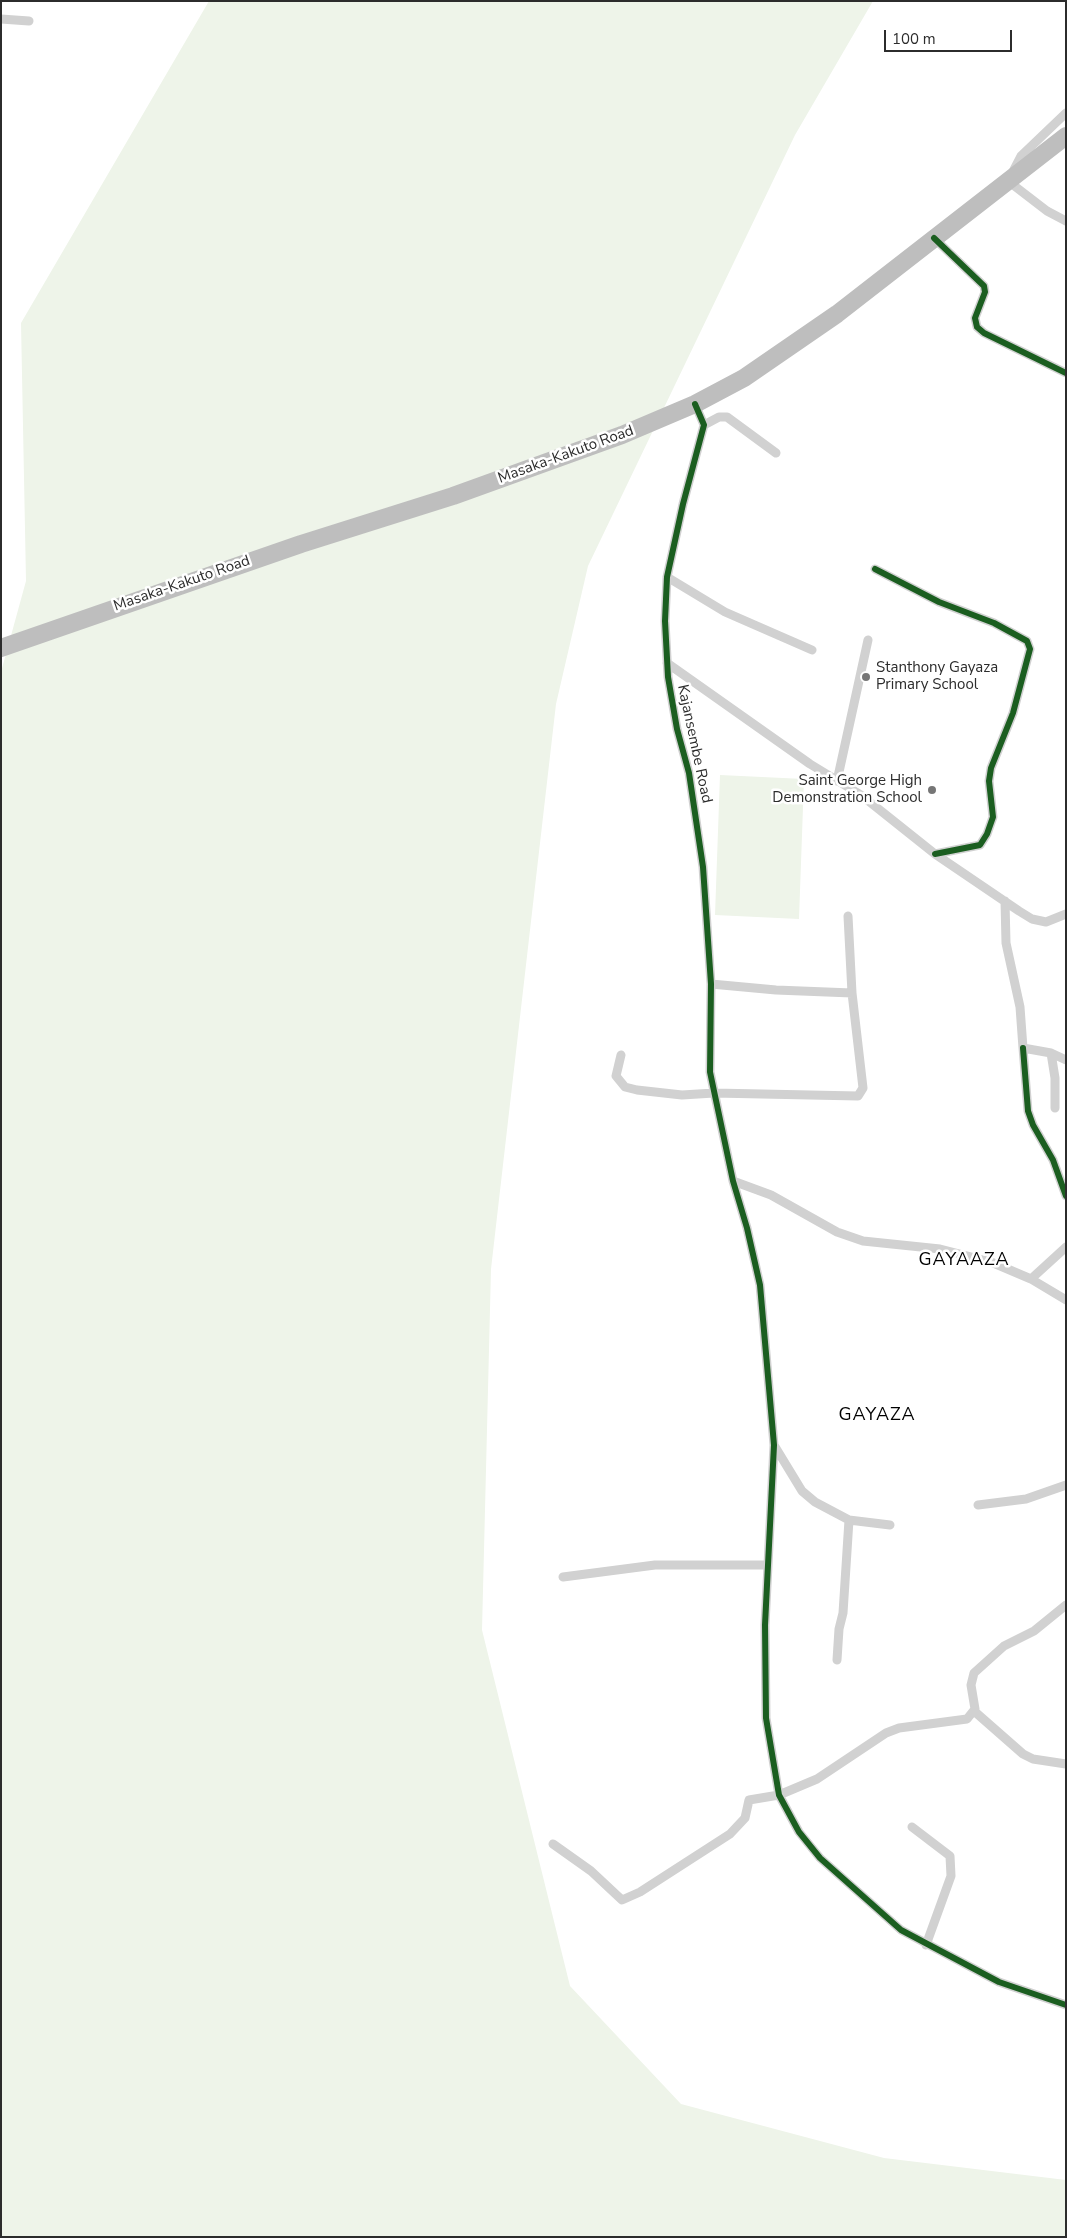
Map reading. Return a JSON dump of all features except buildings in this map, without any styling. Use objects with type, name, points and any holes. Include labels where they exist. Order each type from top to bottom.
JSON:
[{"type":"highway","name":"Masaka-Kakuto Road","points":[[1,648],[301,544],[497,481],[622,435],[695,404],[744,378],[803,339],[1066,136]]},
{"type":"street","points":[[1,19],[29,21]]},
{"type":"street","points":[[1066,113],[1021,156],[1008,181],[1047,211],[1066,220]]},
{"type":"street","points":[[934,238],[984,286],[985,292],[975,318],[977,327],[984,333],[1066,373]]},
{"type":"street","points":[[695,404],[704,425],[719,417],[727,417],[776,453]]},
{"type":"street","name":"Kajansembe Road","points":[[704,425],[683,504],[668,577],[665,620],[667,663],[670,690],[698,824],[703,867],[711,984],[710,1072],[733,1181],[747,1228],[760,1284],[774,1445],[764,1625],[766,1718],[779,1795],[799,1832],[820,1858],[901,1930],[926,1945],[999,1982],[1066,2005]]},
{"type":"street","points":[[875,569],[939,602],[994,623],[1027,641],[1030,649],[1013,713],[991,768],[989,781],[993,817],[987,834],[980,845],[935,854]]},
{"type":"street","points":[[668,577],[725,612],[812,650]]},
{"type":"street","points":[[838,780],[868,640]]},
{"type":"street","points":[[667,663],[810,764],[861,795],[935,854],[1032,919],[1046,922],[1066,914]]},
{"type":"street","points":[[1005,901],[1006,943],[1020,1006],[1028,1111],[1033,1125],[1053,1160],[1066,1196]]},
{"type":"street","points":[[621,1055],[616,1076],[625,1087],[682,1095],[714,1093],[858,1096],[863,1088],[852,993],[848,916]]},
{"type":"street","points":[[711,984],[776,990],[852,993]]},
{"type":"street","points":[[1023,1048],[1051,1053],[1066,1060]]},
{"type":"street","points":[[1051,1053],[1055,1078],[1055,1108]]},
{"type":"street","points":[[733,1181],[771,1195],[837,1232],[863,1241],[940,1249],[991,1262],[1031,1279],[1066,1300]]},
{"type":"street","points":[[1031,1279],[1066,1247]]},
{"type":"street","points":[[774,1445],[802,1490],[822,1506],[849,1520],[890,1525]]},
{"type":"street","points":[[978,1505],[1026,1499],[1066,1485]]},
{"type":"street","points":[[837,1660],[839,1628],[843,1613],[849,1520]]},
{"type":"street","points":[[563,1578],[655,1565],[768,1565]]},
{"type":"street","points":[[1066,1605],[1039,1627],[1004,1646],[974,1674],[971,1685],[974,1711],[1023,1754],[1033,1758],[1066,1764]]},
{"type":"street","points":[[553,1844],[591,1871],[622,1900],[640,1892],[730,1834],[745,1818],[749,1800],[779,1795],[817,1779],[886,1733],[899,1728],[967,1719],[974,1711]]},
{"type":"street","points":[[912,1827],[950,1856],[951,1876],[926,1945]]},
{"type":"shaded area","points":[[209,1],[873,1],[795,135],[588,566],[556,704],[491,1269],[482,1630],[570,1986],[681,2104],[884,2158],[1066,2180],[1066,2237],[1,2237],[1,672],[26,581],[21,323]]},
{"type":"shaded area","points":[[720,775],[804,779],[799,919],[715,915]]},
{"type":"cycle path","points":[[934,238],[984,286],[985,292],[975,318],[977,327],[984,333],[1066,373]]},
{"type":"cycle path","points":[[695,404],[704,425],[683,504],[667,577],[665,621],[668,677],[677,729],[689,773],[703,867],[711,984],[710,1072],[733,1181],[747,1228],[760,1285],[774,1445],[765,1625],[766,1718],[779,1795],[799,1832],[820,1858],[901,1930],[999,1982],[1066,2005]]},
{"type":"cycle path","points":[[875,569],[939,602],[994,623],[1027,641],[1030,649],[1013,713],[991,768],[989,781],[993,817],[987,834],[980,845],[935,854]]},
{"type":"cycle path","points":[[1023,1048],[1028,1111],[1033,1125],[1053,1160],[1066,1196]]},
{"type":"place","name":"Stanthony Gayaza Primary School","points":[[866,677]]},
{"type":"place","name":"Saint George High Demonstration School","points":[[932,790]]},
{"type":"district","name":"GAYAAZA","points":[[964,1261]]},
{"type":"district","name":"GAYAZA","points":[[877,1416]]}]
